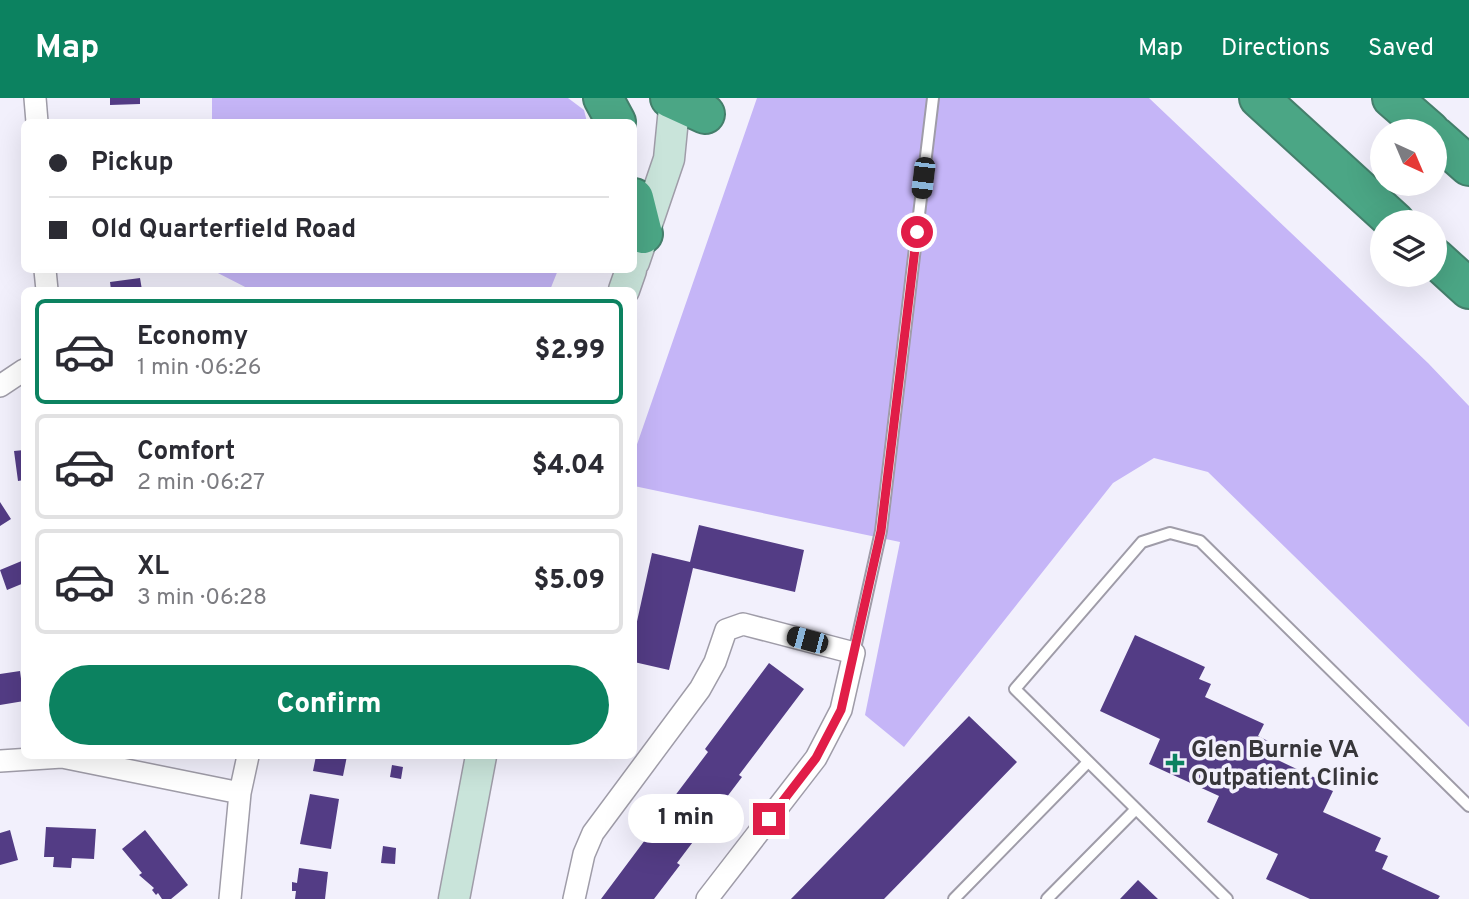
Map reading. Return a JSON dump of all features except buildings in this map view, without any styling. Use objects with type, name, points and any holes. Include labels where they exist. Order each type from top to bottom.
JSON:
[{"type":"highway","points":[[603,98],[614,119]]},
{"type":"highway","points":[[1259,98],[1382,210]]},
{"type":"highway","points":[[1392,98],[1416,119]]},
{"type":"highway","points":[[1447,147],[1469,166]]},
{"type":"highway","points":[[1447,269],[1469,289]]},
{"type":"main road","points":[[637,252],[687,102]]},
{"type":"main road","points":[[454,899],[480,759]]},
{"type":"street","points":[[35,98],[37,119]]},
{"type":"street","points":[[0,386],[21,372]]},
{"type":"street","points":[[574,899],[584,855],[593,833],[700,689],[715,663],[726,630],[743,624],[854,653],[841,710],[816,758],[707,899]]},
{"type":"street","points":[[0,761],[31,759]]},
{"type":"street","points":[[72,759],[240,793]]},
{"type":"street","points":[[230,899],[240,793],[247,759]]},
{"type":"lane","points":[[854,653],[881,531],[933,98]]},
{"type":"lane","points":[[1227,899],[1015,690],[1142,542],[1170,533],[1200,541],[1469,806]]},
{"type":"lane","points":[[954,899],[1088,762]]},
{"type":"lane","points":[[1047,899],[1136,809]]},
{"type":"shaded area","points":[[212,98],[568,98],[584,110],[586,119],[212,119]]},
{"type":"shaded area","points":[[757,98],[1149,98],[1428,363],[1469,406],[1469,727],[1208,472],[1154,458],[1113,483],[904,747],[865,715],[900,542],[637,487],[637,444]]},
{"type":"shaded area","points":[[218,273],[557,273],[551,287],[245,287]]},
{"type":"place","name":"Glen Burnie VA Outpatient Clinic","points":[[1175,763]]},
{"type":"route","points":[[769,819],[816,758],[841,710],[881,531],[917,232]]}]
